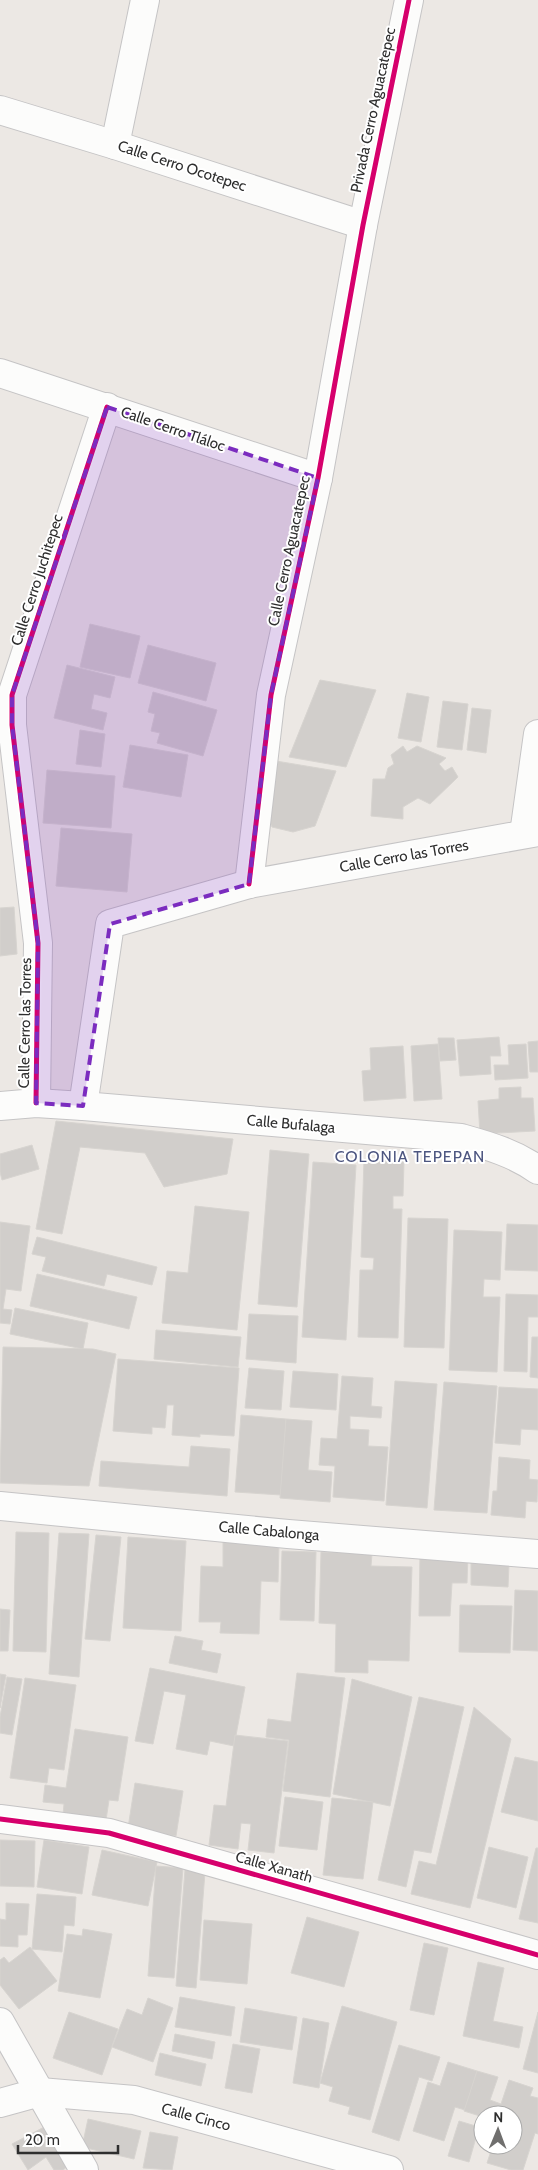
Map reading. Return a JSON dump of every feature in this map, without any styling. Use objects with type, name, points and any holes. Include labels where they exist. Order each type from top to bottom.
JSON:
[{"type":"street","points":[[115,145],[145,0]]},
{"type":"street","name":"Privada Cerro Aguacatepec","points":[[363,225],[409,0]]},
{"type":"street","name":"Calle Cerro Ocotepec","points":[[0,110],[363,225]]},
{"type":"street","name":"Calle Cerro Aguacatepec","points":[[249,884],[272,695],[318,478],[363,225]]},
{"type":"street","name":"Calle Cerro Tláloc","points":[[0,373],[318,478]]},
{"type":"street","name":"Calle Cerro Juchitepec","points":[[38,943],[12,725],[12,695],[107,407]]},
{"type":"street","points":[[531,834],[538,734]]},
{"type":"street","name":"Calle Cerro las Torres","points":[[83,1106],[110,924],[249,884],[531,834]]},
{"type":"street","name":"Calle Cerro las Torres","points":[[0,1106],[36,1103],[38,943]]},
{"type":"street","name":"Calle Bufalaga","points":[[36,1103],[461,1138],[496,1148],[522,1159],[538,1170]]},
{"type":"street","name":"Calle Cabalonga","points":[[0,1506],[538,1554]]},
{"type":"street","name":"Calle Xanath","points":[[0,1819],[109,1833],[538,1955]]},
{"type":"street","points":[[0,2022],[84,2170]]},
{"type":"street","name":"Calle Cinco","points":[[0,2103],[40,2092],[134,2100],[390,2170]]},
{"type":"highlighted area","points":[[107,407],[318,478],[271,695],[249,884],[110,924],[83,1106],[36,1103],[38,943],[12,725],[12,695]]},
{"type":"building","points":[[90,624],[140,636],[130,678],[80,667]]},
{"type":"building","points":[[148,645],[216,663],[206,701],[138,683]]},
{"type":"building","points":[[67,665],[115,677],[110,698],[94,694],[91,709],[107,713],[103,730],[54,718]]},
{"type":"building","points":[[320,680],[376,690],[346,767],[289,757]]},
{"type":"building","points":[[153,692],[217,710],[203,756],[157,743],[160,733],[151,731],[155,714],[148,712]]},
{"type":"building","points":[[407,693],[429,697],[421,742],[398,738]]},
{"type":"building","points":[[443,701],[468,704],[462,750],[437,747]]},
{"type":"building","points":[[472,708],[491,710],[486,753],[467,750]]},
{"type":"building","points":[[80,730],[105,734],[101,767],[76,764]]},
{"type":"building","points":[[130,745],[188,755],[181,797],[123,787]]},
{"type":"building","points":[[403,746],[407,752],[417,746],[446,758],[439,764],[445,771],[452,767],[458,777],[430,804],[418,798],[403,807],[403,819],[371,816],[373,779],[385,779],[388,768],[394,764],[391,755]]},
{"type":"building","points":[[276,761],[336,771],[315,826],[293,832],[272,827],[266,812]]},
{"type":"building","points":[[47,770],[115,776],[111,828],[43,823]]},
{"type":"building","points":[[61,828],[132,834],[127,892],[56,886]]},
{"type":"building","points":[[14,907],[17,954],[0,956],[0,908]]},
{"type":"building","points":[[499,1037],[501,1056],[490,1056],[491,1074],[460,1076],[457,1040]]},
{"type":"building","points":[[438,1038],[454,1038],[456,1060],[440,1061]]},
{"type":"building","points":[[538,1041],[538,1072],[530,1072],[528,1042]]},
{"type":"building","points":[[438,1044],[442,1099],[414,1101],[411,1046]]},
{"type":"building","points":[[526,1044],[528,1078],[495,1080],[494,1065],[509,1065],[508,1045]]},
{"type":"building","points":[[403,1046],[406,1098],[364,1101],[362,1071],[371,1070],[370,1048]]},
{"type":"building","points":[[521,1087],[521,1098],[533,1098],[535,1131],[480,1134],[478,1101],[499,1099],[499,1088]]},
{"type":"building","points":[[56,1121],[233,1139],[227,1174],[164,1187],[145,1153],[80,1147],[62,1234],[36,1229]]},
{"type":"building","points":[[32,1145],[39,1169],[2,1180],[0,1154]]},
{"type":"building","points":[[270,1150],[309,1154],[297,1307],[258,1304]]},
{"type":"building","points":[[364,1159],[404,1161],[403,1196],[393,1196],[393,1209],[402,1209],[398,1338],[358,1337],[360,1270],[373,1270],[374,1258],[361,1257]]},
{"type":"building","points":[[313,1162],[356,1165],[346,1340],[302,1337]]},
{"type":"building","points":[[195,1206],[249,1212],[237,1330],[162,1323],[167,1271],[188,1273]]},
{"type":"building","points":[[408,1218],[448,1219],[444,1348],[404,1347]]},
{"type":"building","points":[[0,1222],[30,1226],[21,1291],[6,1289],[3,1309],[12,1310],[10,1324],[0,1323]]},
{"type":"building","points":[[507,1224],[538,1225],[538,1271],[505,1270]]},
{"type":"building","points":[[454,1230],[502,1232],[500,1280],[484,1279],[483,1297],[500,1297],[497,1372],[449,1370]]},
{"type":"building","points":[[37,1237],[157,1267],[152,1285],[107,1274],[104,1286],[42,1271],[46,1257],[32,1254]]},
{"type":"building","points":[[37,1274],[137,1297],[129,1329],[30,1306]]},
{"type":"building","points":[[506,1294],[538,1295],[538,1317],[528,1317],[527,1372],[504,1371]]},
{"type":"building","points":[[15,1308],[88,1323],[83,1349],[10,1334]]},
{"type":"building","points":[[249,1314],[298,1316],[296,1363],[246,1359]]},
{"type":"building","points":[[156,1330],[241,1337],[238,1367],[154,1359]]},
{"type":"building","points":[[532,1337],[538,1337],[538,1378],[530,1377]]},
{"type":"building","points":[[3,1347],[93,1349],[116,1354],[89,1486],[0,1483]]},
{"type":"building","points":[[118,1359],[239,1368],[234,1436],[200,1434],[200,1437],[172,1435],[174,1405],[167,1405],[165,1428],[152,1427],[152,1434],[113,1431]]},
{"type":"building","points":[[249,1368],[284,1371],[281,1410],[245,1408]]},
{"type":"building","points":[[293,1371],[338,1374],[336,1410],[290,1407]]},
{"type":"building","points":[[342,1376],[373,1378],[371,1406],[382,1407],[381,1418],[350,1416],[350,1429],[369,1430],[368,1446],[388,1447],[384,1501],[333,1497],[335,1466],[319,1465],[321,1438],[337,1439]]},
{"type":"building","points":[[395,1381],[437,1384],[427,1508],[386,1505]]},
{"type":"building","points":[[444,1382],[497,1386],[487,1513],[434,1510]]},
{"type":"building","points":[[499,1387],[538,1389],[538,1430],[521,1429],[520,1445],[495,1443]]},
{"type":"building","points":[[241,1415],[286,1419],[281,1495],[235,1492]]},
{"type":"building","points":[[286,1419],[312,1421],[308,1470],[332,1472],[330,1502],[280,1498]]},
{"type":"building","points":[[191,1446],[230,1449],[227,1496],[99,1486],[101,1461],[189,1467]]},
{"type":"building","points":[[499,1457],[530,1460],[529,1479],[538,1480],[537,1502],[526,1501],[525,1518],[491,1515],[493,1491],[497,1491]]},
{"type":"building","points":[[16,1532],[49,1533],[46,1652],[13,1651]]},
{"type":"building","points":[[59,1533],[89,1534],[79,1677],[49,1674]]},
{"type":"building","points":[[96,1535],[121,1537],[110,1641],[85,1639]]},
{"type":"building","points":[[128,1537],[186,1541],[181,1631],[123,1628]]},
{"type":"building","points":[[223,1542],[279,1544],[278,1582],[261,1581],[259,1634],[220,1633],[221,1622],[199,1622],[201,1566],[223,1567]]},
{"type":"building","points":[[282,1551],[316,1552],[314,1621],[280,1620]]},
{"type":"building","points":[[321,1552],[372,1554],[371,1566],[412,1567],[409,1661],[368,1660],[368,1673],[335,1672],[336,1624],[319,1623]]},
{"type":"building","points":[[420,1553],[468,1554],[467,1583],[452,1583],[450,1616],[419,1616]]},
{"type":"building","points":[[471,1563],[509,1565],[508,1587],[471,1585]]},
{"type":"building","points":[[515,1590],[538,1591],[538,1651],[513,1650]]},
{"type":"building","points":[[460,1605],[512,1606],[510,1653],[459,1652]]},
{"type":"building","points":[[0,1609],[10,1610],[8,1651],[0,1651]]},
{"type":"building","points":[[175,1636],[203,1641],[201,1650],[221,1654],[217,1673],[169,1663]]},
{"type":"building","points":[[150,1668],[245,1687],[234,1746],[210,1741],[207,1755],[176,1749],[186,1695],[164,1691],[153,1744],[135,1741]]},
{"type":"building","points":[[297,1673],[345,1678],[330,1797],[283,1791],[289,1740],[266,1737],[268,1719],[291,1722]]},
{"type":"building","points":[[0,1674],[6,1675],[0,1708]]},
{"type":"building","points":[[7,1677],[22,1679],[12,1735],[0,1733],[0,1717]]},
{"type":"building","points":[[25,1678],[76,1685],[64,1770],[49,1768],[47,1783],[10,1778]]},
{"type":"building","points":[[352,1679],[412,1697],[390,1806],[333,1794]]},
{"type":"building","points":[[419,1697],[464,1707],[431,1853],[414,1850],[406,1887],[378,1880]]},
{"type":"building","points":[[474,1707],[511,1739],[470,1908],[411,1894],[419,1861],[436,1865]]},
{"type":"building","points":[[75,1729],[128,1737],[118,1801],[109,1800],[106,1820],[63,1815],[64,1804],[43,1802],[45,1785],[66,1788]]},
{"type":"building","points":[[235,1735],[288,1741],[274,1853],[248,1850],[251,1824],[241,1823],[238,1849],[209,1845],[214,1805],[226,1806]]},
{"type":"building","points":[[515,1757],[538,1762],[538,1821],[501,1812]]},
{"type":"building","points":[[135,1783],[183,1791],[176,1836],[128,1828]]},
{"type":"building","points":[[285,1797],[323,1802],[317,1850],[279,1846]]},
{"type":"building","points":[[332,1798],[373,1802],[363,1879],[323,1875]]},
{"type":"building","points":[[0,1840],[35,1841],[34,1887],[0,1886]]},
{"type":"building","points":[[44,1840],[89,1847],[82,1894],[37,1887]]},
{"type":"building","points":[[489,1847],[528,1857],[516,1908],[477,1898]]},
{"type":"building","points":[[536,1848],[538,1848],[538,1923],[519,1919]]},
{"type":"building","points":[[102,1850],[157,1862],[148,1906],[92,1895]]},
{"type":"building","points":[[156,1866],[183,1868],[174,1978],[148,1976]]},
{"type":"building","points":[[185,1870],[205,1872],[196,1988],[176,1986]]},
{"type":"building","points":[[37,1894],[76,1897],[74,1926],[64,1925],[62,1952],[32,1949]]},
{"type":"building","points":[[6,1903],[29,1904],[27,1935],[18,1935],[18,1947],[0,1946],[0,1919],[6,1920]]},
{"type":"building","points":[[307,1917],[359,1932],[344,1987],[291,1973]]},
{"type":"building","points":[[204,1920],[252,1924],[247,1984],[200,1980]]},
{"type":"building","points":[[83,1929],[112,1934],[100,1998],[58,1991],[67,1934],[82,1936]]},
{"type":"building","points":[[424,1943],[448,1948],[434,2015],[410,2010]]},
{"type":"building","points":[[30,1947],[57,1981],[19,2009],[0,1985],[0,1960],[4,1957],[9,1963]]},
{"type":"building","points":[[478,1962],[504,1968],[493,2021],[523,2027],[519,2048],[463,2036]]},
{"type":"building","points":[[180,1997],[235,2007],[231,2036],[175,2027]]},
{"type":"building","points":[[148,1998],[173,2008],[153,2062],[112,2047],[127,2009],[142,2015]]},
{"type":"building","points":[[342,2006],[397,2022],[370,2120],[348,2114],[350,2107],[329,2101],[333,2087],[320,2083]]},
{"type":"building","points":[[245,2008],[297,2017],[292,2050],[240,2042]]},
{"type":"building","points":[[69,2012],[118,2029],[102,2075],[53,2058]]},
{"type":"building","points":[[538,2012],[538,2073],[523,2069]]},
{"type":"building","points":[[303,2018],[329,2023],[319,2088],[293,2083]]},
{"type":"building","points":[[175,2034],[215,2042],[212,2059],[172,2051]]},
{"type":"building","points":[[233,2044],[260,2049],[252,2093],[225,2088]]},
{"type":"building","points":[[399,2045],[440,2057],[432,2081],[419,2077],[399,2141],[372,2132]]},
{"type":"building","points":[[160,2053],[206,2064],[201,2086],[155,2075]]},
{"type":"building","points":[[448,2062],[477,2071],[465,2110],[455,2107],[444,2141],[413,2131],[428,2082],[440,2086]]},
{"type":"building","points":[[477,2071],[498,2077],[490,2100],[501,2104],[509,2080],[533,2088],[530,2096],[538,2098],[538,2134],[535,2133],[523,2170],[511,2170],[487,2163],[490,2155],[523,2155],[523,2105],[473,2105],[473,2114],[464,2111]]},
{"type":"building","points":[[88,2119],[141,2131],[134,2159],[82,2147]]},
{"type":"building","points":[[459,2121],[473,2125],[473,2148],[469,2162],[448,2156]]},
{"type":"building","points":[[48,2125],[73,2162],[63,2170],[54,2170],[46,2157],[28,2170],[12,2144]]},
{"type":"building","points":[[150,2132],[178,2137],[172,2170],[143,2168]]},
{"type":"cycle path","points":[[249,884],[271,695],[318,478],[363,225],[409,0]]},
{"type":"cycle path","points":[[36,1103],[38,943],[12,725],[12,695],[107,407]]},
{"type":"cycle path","points":[[0,1819],[109,1833],[538,1955]]},
{"type":"district","name":"COLONIA TEPEPAN","points":[[410,1156]]}]
